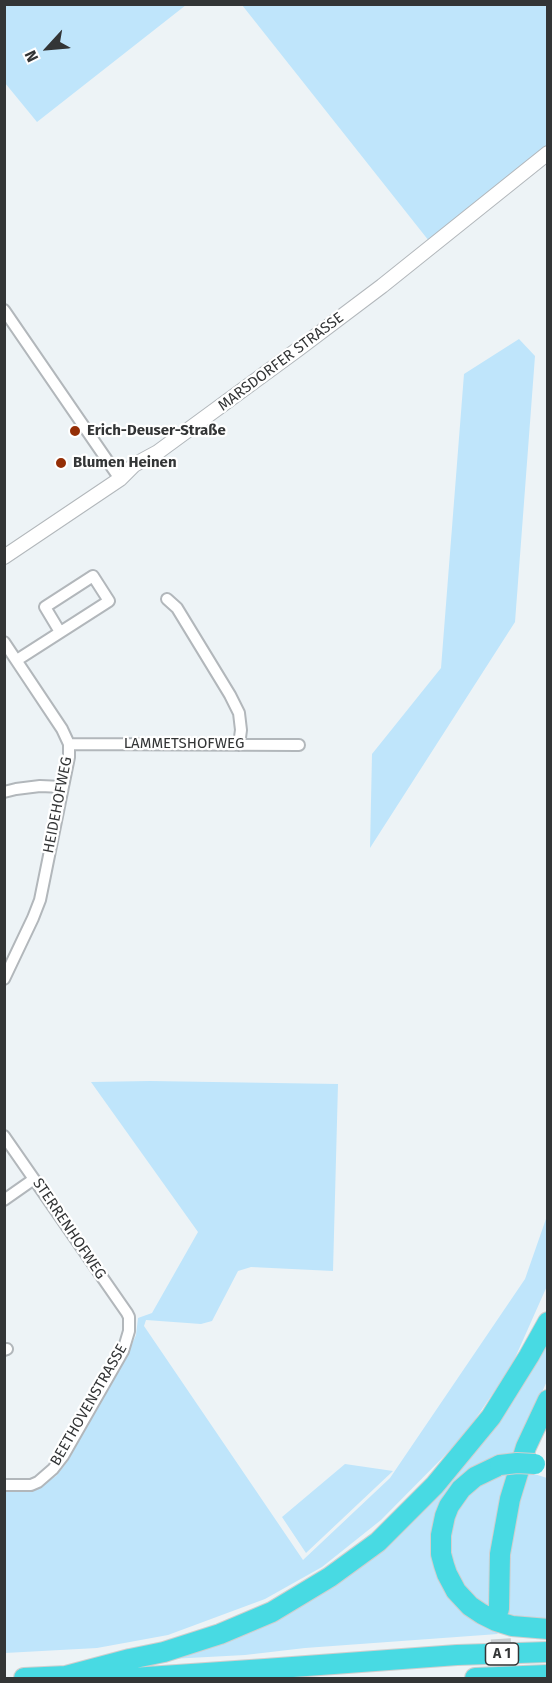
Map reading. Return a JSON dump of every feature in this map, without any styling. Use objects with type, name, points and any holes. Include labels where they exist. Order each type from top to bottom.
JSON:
[{"type":"highway","points":[[66,1676],[164,1652],[220,1635],[299,1597],[378,1542],[450,1468],[491,1417],[530,1356],[548,1322]]},
{"type":"highway","points":[[499,1609],[500,1554],[510,1499],[523,1456],[548,1400]]},
{"type":"highway","points":[[541,1466],[517,1463],[501,1465],[475,1477],[461,1488],[445,1516],[441,1535],[441,1554],[447,1574],[456,1591],[470,1606],[496,1622],[512,1626],[548,1629]]},
{"type":"highway","points":[[457,1654],[534,1636],[548,1635]]},
{"type":"highway","name":"A 1","points":[[24,1678],[66,1676],[133,1678],[457,1654],[548,1652]]},
{"type":"highway","name":"A 1","points":[[475,1678],[548,1675]]},
{"type":"street","name":"MARSDORFER STRASSE","points":[[4,557],[120,479],[134,465],[158,452],[382,286],[548,153]]},
{"type":"street","points":[[4,310],[120,479]]},
{"type":"street","points":[[17,660],[109,601],[93,576],[45,608],[60,632]]},
{"type":"street","points":[[167,598],[177,608],[197,639],[239,713],[242,730],[239,744]]},
{"type":"street","name":"HEIDEHOFWEG","points":[[4,642],[62,729],[69,744],[69,757],[40,900],[4,979]]},
{"type":"street","name":"LAMMETSHOFWEG","points":[[69,744],[299,745]]},
{"type":"street","points":[[4,792],[40,786],[63,787]]},
{"type":"street","name":"STERRENHOFWEG","points":[[4,1136],[127,1313],[129,1324]]},
{"type":"street","points":[[4,1200],[34,1179]]},
{"type":"street","name":"BEETHOVENSTRASSE","points":[[4,1485],[31,1485],[53,1469],[63,1456],[123,1351],[129,1324]]},
{"type":"shaded area","points":[[4,5],[186,5],[37,122],[5,83]]},
{"type":"shaded area","points":[[242,5],[547,5],[547,145],[429,241]]},
{"type":"shaded area","points":[[519,339],[535,356],[515,622],[370,848],[372,754],[441,668],[464,374]]},
{"type":"shaded area","points":[[91,1082],[338,1084],[333,1271],[251,1267],[238,1271],[212,1321],[201,1324],[146,1320],[144,1326],[303,1560],[390,1478],[525,1279],[547,1216],[547,1286],[511,1367],[463,1437],[381,1520],[322,1567],[265,1599],[168,1635],[97,1648],[5,1653],[5,1491],[31,1490],[44,1484],[56,1476],[67,1462],[125,1360],[136,1335],[138,1318],[152,1313],[198,1232]]},
{"type":"shaded area","points":[[547,1333],[547,1381],[514,1455],[495,1457],[481,1465],[435,1552],[498,1634],[170,1659],[394,1537]]},
{"type":"shaded area","points":[[345,1464],[393,1471],[306,1553],[282,1517]]},
{"type":"shaded area","points":[[525,1471],[547,1478],[547,1622],[511,1619],[510,1614],[506,1611],[508,1551]]},
{"type":"shaded area","points":[[507,1472],[492,1537],[489,1611],[460,1585],[446,1549],[456,1505],[484,1481]]},
{"type":"tunnel","points":[[499,1609],[503,1678]]},
{"type":"place","name":"Erich-Deuser-Straße","points":[[75,431]]},
{"type":"place","name":"Blumen Heinen","points":[[61,463]]}]
